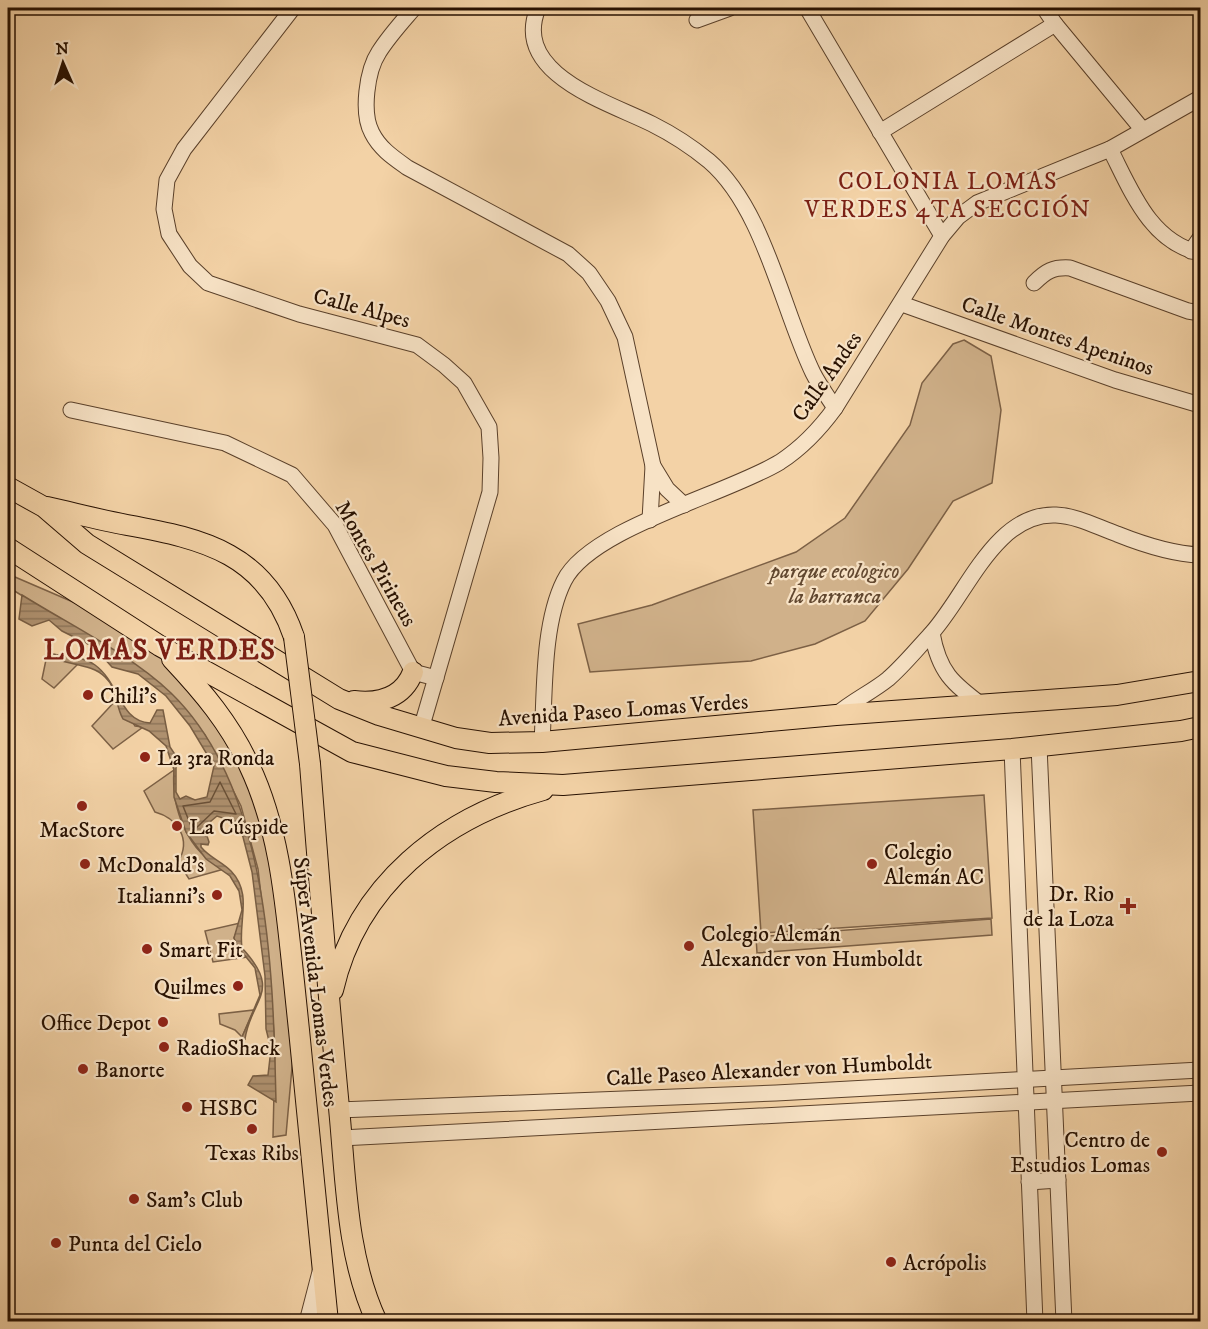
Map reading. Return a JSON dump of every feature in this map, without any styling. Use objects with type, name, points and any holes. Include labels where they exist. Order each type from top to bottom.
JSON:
[{"type":"main road","name":"Avenida Paseo Lomas Verdes","points":[[8,487],[44,507],[87,543],[339,699],[421,729],[490,743],[542,742],[836,715],[1117,695],[1200,681]]},
{"type":"main road","name":"Súper Avenida Lomas Verdes","points":[[44,507],[206,542],[237,558],[260,577],[287,615],[294,637],[310,764],[328,1010],[356,1261],[365,1296],[377,1322]]},
{"type":"main road","points":[[8,548],[160,646],[351,752],[446,776],[496,782],[563,785],[1012,749],[1200,727]]},
{"type":"main road","name":"Súper Avenida Lomas Verdes","points":[[160,646],[206,696],[228,726],[250,766],[267,808],[288,925],[313,1152],[328,1322]]},
{"type":"main road","points":[[339,699],[383,701],[400,693],[413,672]]},
{"type":"main road","points":[[328,1010],[346,944],[360,917],[384,886],[415,856],[437,838],[488,808],[563,785]]},
{"type":"street","name":"Calle Alpes","points":[[293,8],[178,159],[167,180],[164,209],[169,234],[190,266],[208,283],[299,314],[417,345],[464,383],[478,404],[489,427],[490,492],[421,729]]},
{"type":"street","points":[[414,8],[378,53],[368,76],[367,105],[371,131],[386,152],[408,168],[568,254],[589,273],[608,301],[625,337],[653,466],[650,520]]},
{"type":"street","points":[[538,8],[533,20],[534,39],[541,58],[556,73],[585,93],[652,124],[683,142],[711,162],[735,192],[751,217],[814,374],[835,408]]},
{"type":"street","points":[[697,20],[730,8]]},
{"type":"street","points":[[807,8],[942,236]]},
{"type":"street","points":[[1044,8],[1142,129]]},
{"type":"street","points":[[880,132],[1055,24]]},
{"type":"street","name":"Calle Andes","points":[[542,742],[550,633],[563,581],[574,564],[589,551],[650,520],[778,463],[802,447],[820,429],[835,408],[902,304],[942,236],[958,217],[977,203],[1110,149],[1200,98]]},
{"type":"street","points":[[1110,149],[1137,202],[1152,224],[1176,244],[1196,252],[1200,238]]},
{"type":"street","points":[[1034,283],[1046,271],[1055,267],[1070,268],[1188,311],[1200,313]]},
{"type":"street","name":"Calle Montes Apeninos","points":[[902,304],[1104,376],[1200,405]]},
{"type":"street","name":"Montes Pirineus","points":[[71,410],[225,443],[292,475],[335,525],[413,672]]},
{"type":"street","points":[[653,466],[667,489],[684,505]]},
{"type":"street","points":[[836,715],[855,699],[887,679],[932,633],[991,549],[1024,522],[1040,516],[1056,515],[1078,519],[1153,546],[1200,555]]},
{"type":"street","points":[[932,633],[936,656],[946,674],[983,706]]},
{"type":"street","points":[[413,672],[436,678]]},
{"type":"street","points":[[1039,746],[1064,1322]]},
{"type":"street","points":[[1012,749],[1035,1322]]},
{"type":"street","name":"Calle Paseo Alexander von Humboldt","points":[[339,1110],[827,1090],[1200,1070]]},
{"type":"street","points":[[827,1090],[831,1112]]},
{"type":"street","name":"Calle Paseo Alexander von Humboldt","points":[[341,1138],[417,1132],[1200,1093]]},
{"type":"street","points":[[415,1106],[417,1132]]},
{"type":"street","points":[[1029,1182],[1058,1180]]},
{"type":"street","points":[[307,1322],[322,1263]]},
{"type":"green space","name":"parque ecologico la barranca","points":[[964,340],[991,356],[1001,410],[992,483],[953,501],[908,569],[865,621],[815,644],[751,661],[590,672],[578,624],[652,605],[796,552],[845,518],[910,425],[922,383],[953,344]]},
{"type":"green space","points":[[8,574],[80,605],[155,648],[215,723],[243,773],[259,809],[271,854],[293,1056],[286,1135],[273,1137],[275,1047],[269,966],[258,869],[241,806],[205,735],[171,694],[137,666],[8,587]]},
{"type":"green space","points":[[47,655],[79,663],[54,688],[42,679]]},
{"type":"green space","points":[[118,698],[135,726],[143,727],[113,749],[92,726]]},
{"type":"green space","points":[[174,770],[175,799],[184,827],[200,852],[224,869],[189,879],[178,862],[183,845],[180,831],[170,819],[155,812],[144,791]]},
{"type":"green space","name":"Colegio Alemán AC","points":[[984,795],[992,918],[761,933],[753,810]]},
{"type":"green space","points":[[991,919],[992,935],[757,953],[756,937]]},
{"type":"green space","points":[[240,923],[234,938],[248,957],[213,962],[205,931]]},
{"type":"green space","points":[[254,1010],[242,1037],[235,1030],[220,1024],[219,1014]]},
{"type":"water","points":[[22,595],[137,665],[171,693],[204,733],[229,779],[247,830],[260,885],[268,941],[276,1102],[248,1085],[253,1076],[268,1075],[271,1049],[266,1029],[265,976],[252,872],[241,833],[232,830],[229,820],[217,816],[204,827],[209,842],[208,845],[201,844],[201,847],[231,871],[238,880],[243,898],[242,948],[261,975],[263,985],[261,995],[248,1025],[245,1039],[242,1037],[260,995],[255,968],[238,947],[234,938],[242,910],[239,891],[230,876],[206,859],[186,832],[174,797],[174,770],[166,746],[149,731],[123,719],[112,687],[99,672],[58,660],[47,652],[83,659],[95,665],[110,681],[126,709],[140,721],[150,723],[157,710],[163,710],[170,747],[176,756],[176,792],[180,799],[186,796],[195,800],[207,797],[214,766],[190,726],[166,696],[138,674],[112,667],[94,647],[62,631],[49,620],[32,626],[19,619]]},
{"type":"place","name":"Chili's","points":[[88,695]]},
{"type":"place","name":"La 3ra Ronda","points":[[145,757]]},
{"type":"place","name":"MacStore","points":[[82,806]]},
{"type":"place","name":"La Cúspide","points":[[177,826]]},
{"type":"place","name":"McDonald's","points":[[85,864]]},
{"type":"place","name":"Colegio Alemán AC","points":[[872,864]]},
{"type":"place","name":"Italianni's","points":[[217,895]]},
{"type":"place","name":"Dr. Rio de la Loza","points":[[1128,906]]},
{"type":"place","name":"Colegio Alemán Alexander von Humboldt","points":[[689,946]]},
{"type":"place","name":"Smart Fit","points":[[147,949]]},
{"type":"place","name":"Quilmes","points":[[238,986]]},
{"type":"place","name":"Office Depot","points":[[163,1022]]},
{"type":"place","name":"RadioShack","points":[[164,1047]]},
{"type":"place","name":"Banorte","points":[[83,1069]]},
{"type":"place","name":"HSBC","points":[[187,1107]]},
{"type":"place","name":"Texas Ribs","points":[[252,1129]]},
{"type":"place","name":"Centro de Estudios Lomas","points":[[1162,1152]]},
{"type":"place","name":"Sam's Club","points":[[134,1199]]},
{"type":"place","name":"Punta del Cielo","points":[[56,1243]]},
{"type":"place","name":"Acrópolis","points":[[891,1262]]},
{"type":"district","name":"COLONIA LOMAS VERDES 4TA SECCIÓN","points":[[948,195]]},
{"type":"district","name":"LOMAS VERDES","points":[[160,649]]}]
